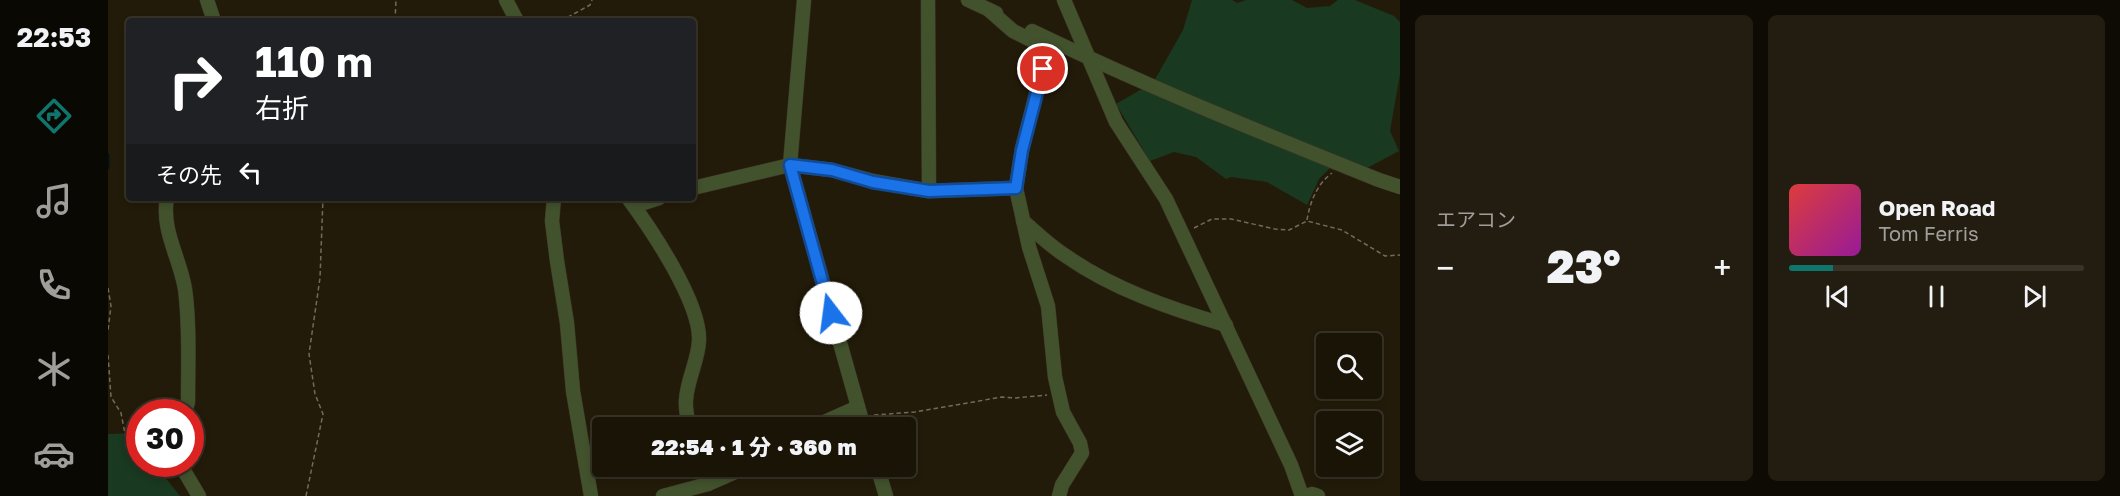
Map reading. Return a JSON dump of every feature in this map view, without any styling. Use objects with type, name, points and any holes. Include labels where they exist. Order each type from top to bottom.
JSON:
[{"type":"street","points":[[207,0],[213,18]]},
{"type":"street","points":[[506,0],[515,18]]},
{"type":"street","points":[[804,0],[790,165],[861,417]]},
{"type":"street","points":[[928,0],[929,191]]},
{"type":"street","points":[[968,0],[1089,58],[1220,116],[1400,187]]},
{"type":"street","points":[[1064,0],[1116,122],[1166,199],[1291,465],[1302,496]]},
{"type":"street","points":[[989,10],[1013,31],[1040,44],[1046,55],[1022,150],[1016,188],[1023,221],[1048,306],[1055,377],[1063,412],[1080,443],[1082,453],[1062,485],[1059,496]]},
{"type":"street","points":[[696,187],[790,165],[832,170],[873,182],[929,191],[1016,188]]},
{"type":"street","points":[[167,201],[168,231],[181,268],[185,293],[188,399]]},
{"type":"street","points":[[554,201],[552,221],[567,323],[573,391],[591,496]]},
{"type":"street","points":[[631,202],[676,273],[693,306],[699,327],[699,343],[686,399],[688,417]]},
{"type":"street","points":[[1023,221],[1065,256],[1104,279],[1180,312],[1226,325]]},
{"type":"street","points":[[188,477],[199,496]]},
{"type":"street","points":[[706,477],[708,484]]},
{"type":"street","points":[[663,496],[708,484],[724,477]]},
{"type":"street","points":[[880,477],[886,496]]},
{"type":"street","points":[[1307,496],[1312,494],[1318,496]]},
{"type":"path","points":[[395,18],[396,0]]},
{"type":"path","points":[[566,18],[590,4],[592,0]]},
{"type":"path","points":[[1307,221],[1310,205],[1323,180],[1342,166]]},
{"type":"path","points":[[306,496],[323,414],[315,394],[309,354],[320,278],[323,201]]},
{"type":"path","points":[[1182,234],[1212,219],[1231,219],[1289,230],[1307,221],[1342,230],[1386,256],[1400,255]]},
{"type":"path","points":[[108,288],[111,306],[108,330]]},
{"type":"path","points":[[108,355],[111,397],[121,413],[126,439]]},
{"type":"path","points":[[861,417],[915,412],[1002,398],[1059,394]]},
{"type":"green space","points":[[1192,0],[1232,0],[1237,3],[1246,0],[1292,0],[1307,8],[1330,6],[1338,0],[1355,0],[1394,16],[1400,22],[1400,74],[1390,131],[1399,151],[1367,168],[1153,83],[1183,30]]},
{"type":"green space","points":[[1140,90],[1150,90],[1331,167],[1319,179],[1307,205],[1267,182],[1231,177],[1226,179],[1196,157],[1174,152],[1150,161],[1116,104]]},
{"type":"green space","points":[[126,433],[126,477],[165,477],[180,496],[108,496],[108,434]]},
{"type":"waterway","points":[[108,155],[108,168]]},
{"type":"route","points":[[831,313],[790,165],[832,170],[873,182],[929,191],[1016,188],[1022,150],[1043,69]]}]
